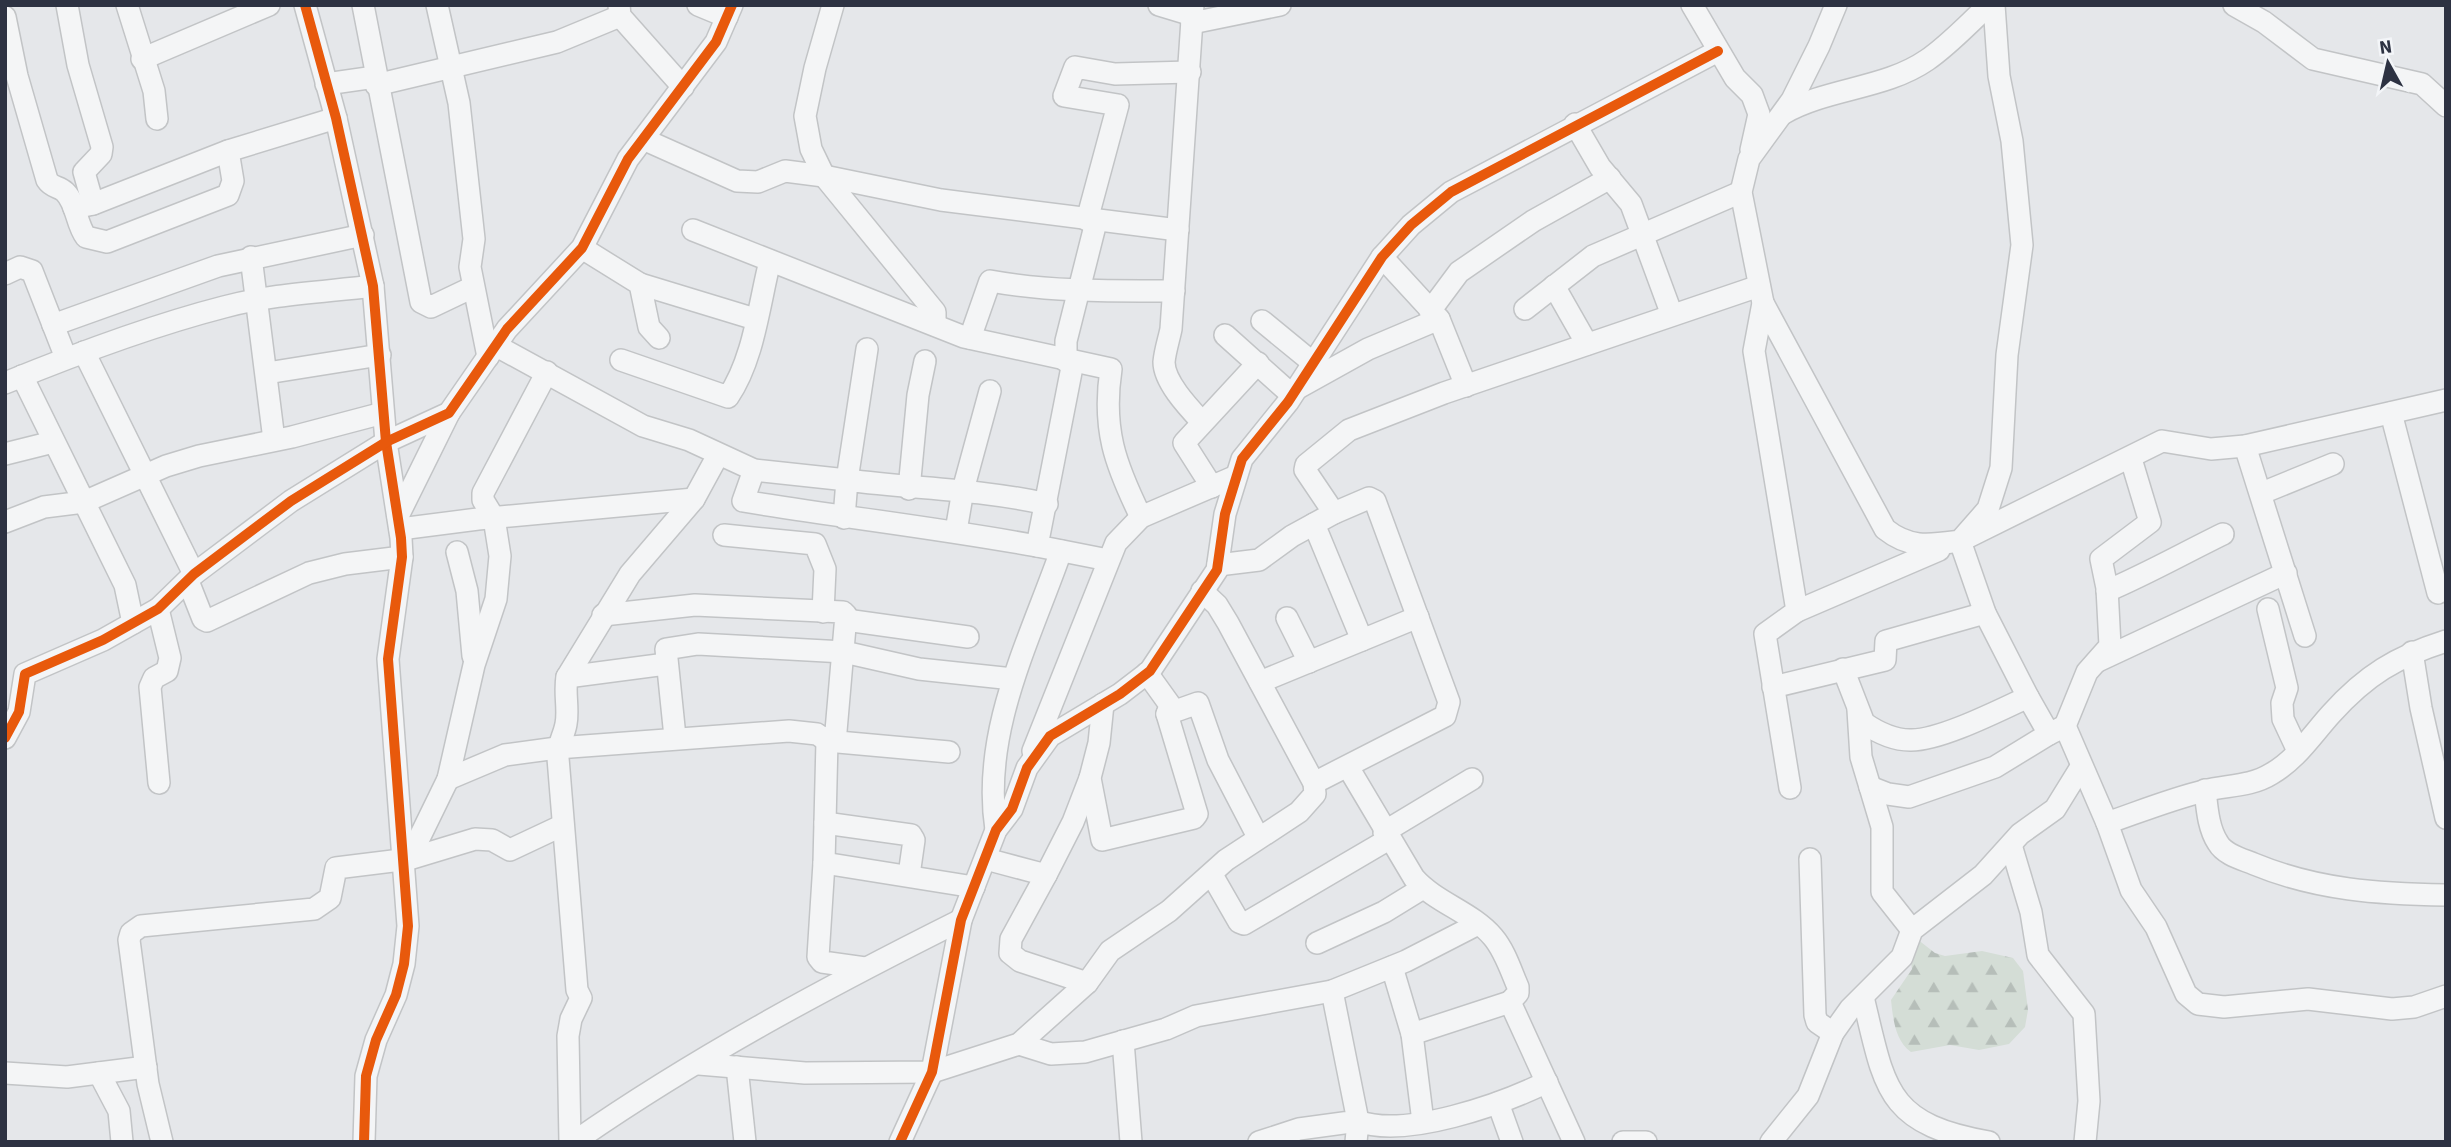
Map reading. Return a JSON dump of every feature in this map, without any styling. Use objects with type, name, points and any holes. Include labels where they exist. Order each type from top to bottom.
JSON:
[{"type":"street","points":[[67,5],[78,65],[102,147],[101,153],[84,172],[84,206],[78,226],[86,237],[107,242],[228,195],[233,181],[228,151]]},
{"type":"street","points":[[127,5],[154,91],[157,118]]},
{"type":"street","points":[[142,59],[269,5]]},
{"type":"street","points":[[305,5],[337,118],[373,286],[386,442],[402,557],[388,659],[406,861],[408,926],[404,964],[396,995],[376,1040],[366,1076],[364,1142]]},
{"type":"street","points":[[363,5],[421,302],[431,307],[473,287]]},
{"type":"street","points":[[437,5],[451,68],[469,181],[474,239],[470,258],[473,287],[491,351]]},
{"type":"street","points":[[399,523],[449,413],[491,351],[582,248],[593,232],[628,159],[716,43],[729,11],[698,5]]},
{"type":"street","points":[[832,5],[814,68],[806,116],[811,149],[824,176],[922,293],[935,312],[934,325]]},
{"type":"street","points":[[1159,5],[1192,15],[1280,5]]},
{"type":"street","points":[[1692,5],[1735,78],[1752,95],[1759,114],[1741,192],[1761,295],[1885,529],[1896,538],[1917,547],[1960,541],[1988,509],[2001,468],[2007,355],[2022,245],[2012,141],[1998,76],[1991,5]]},
{"type":"street","points":[[1749,159],[1784,113],[1819,46],[1836,5]]},
{"type":"street","points":[[1784,113],[1810,98],[1891,77],[1927,61],[1991,5]]},
{"type":"street","points":[[2234,5],[2264,22],[2313,59],[2422,84],[2446,106]]},
{"type":"street","points":[[326,84],[376,81],[451,68],[558,41],[620,11],[683,87]]},
{"type":"street","points":[[1192,15],[1190,72],[1166,371],[1189,408],[1202,422]]},
{"type":"street","points":[[5,17],[21,93],[47,180],[53,187],[84,206]]},
{"type":"street","points":[[1027,768],[1050,736],[1147,673],[1219,565],[1234,477],[1242,458],[1294,392],[1382,257],[1410,225],[1451,192],[1575,124],[1718,51]]},
{"type":"street","points":[[1037,546],[1047,504],[1070,361],[1066,341],[1081,291],[1092,221],[1118,105],[1064,96],[1074,67],[1115,74],[1190,72]]},
{"type":"street","points":[[84,206],[228,151],[337,118]]},
{"type":"street","points":[[1575,124],[1600,167],[1631,204],[1672,315]]},
{"type":"street","points":[[643,139],[737,181],[758,182],[785,171],[824,176],[941,200],[1178,230]]},
{"type":"street","points":[[1294,392],[1368,349],[1435,315],[1460,272],[1533,221],[1610,178]]},
{"type":"street","points":[[1525,309],[1592,256],[1741,192]]},
{"type":"street","points":[[693,230],[970,338],[1111,369],[1107,409],[1110,439],[1118,471],[1141,517]]},
{"type":"street","points":[[53,325],[187,276],[251,257],[363,235]]},
{"type":"street","points":[[582,248],[640,284],[755,319]]},
{"type":"street","points":[[251,257],[274,440]]},
{"type":"street","points":[[1382,257],[1435,315],[1466,386]]},
{"type":"street","points":[[621,360],[728,397],[737,384],[770,261]]},
{"type":"street","points":[[5,274],[20,267],[32,271],[53,325],[75,355],[144,476],[191,578],[203,619],[207,621],[309,573],[402,557]]},
{"type":"street","points":[[970,338],[990,281],[1029,288],[1081,291],[1174,291]]},
{"type":"street","points":[[640,284],[649,327],[659,338]]},
{"type":"street","points":[[133,623],[124,585],[84,502],[14,379],[75,355],[223,307],[373,286]]},
{"type":"street","points":[[1553,286],[1587,344]]},
{"type":"street","points":[[1334,513],[1305,474],[1306,465],[1349,430],[1466,386],[1672,315],[1761,295]]},
{"type":"street","points":[[1761,295],[1755,351],[1797,611]]},
{"type":"street","points":[[1262,321],[1312,362]]},
{"type":"street","points":[[1225,335],[1294,392]]},
{"type":"street","points":[[844,518],[847,480],[867,349]]},
{"type":"street","points":[[491,351],[547,372],[643,426],[690,440],[754,470],[909,489],[963,490],[1047,504]]},
{"type":"street","points":[[267,373],[380,355]]},
{"type":"street","points":[[909,489],[925,361]]},
{"type":"street","points":[[1212,487],[1184,443],[1258,363]]},
{"type":"street","points":[[406,861],[448,779],[474,665],[496,599],[500,556],[494,517],[483,500],[483,493],[547,372]]},
{"type":"street","points":[[956,531],[963,490],[990,391]]},
{"type":"street","points":[[1790,788],[1765,634],[1797,611],[1960,541],[2162,442],[2211,449],[2245,446],[2446,400]]},
{"type":"street","points":[[5,522],[44,507],[84,502],[199,456],[383,413]]},
{"type":"street","points":[[5,738],[19,712],[15,672],[133,623],[158,609],[191,578],[291,501],[386,442],[449,413]]},
{"type":"street","points":[[2391,413],[2439,584]]},
{"type":"street","points":[[5,454],[52,442]]},
{"type":"street","points":[[2245,446],[2305,636]]},
{"type":"street","points":[[572,1142],[568,1036],[571,1019],[581,998],[577,990],[561,826],[557,748],[566,722],[564,696],[567,677],[630,574],[694,499],[718,455]]},
{"type":"street","points":[[1870,787],[1888,794],[1909,797],[1994,767],[2057,730],[2087,672],[2110,646],[2107,592],[2101,559],[2150,522],[2131,459]]},
{"type":"street","points":[[2262,493],[2333,464]]},
{"type":"street","points":[[754,470],[743,501],[844,518],[956,531],[1108,560]]},
{"type":"street","points":[[900,1142],[916,1101],[932,1072],[961,920],[996,830],[1012,809],[1108,560],[1121,537],[1141,517],[1234,477]]},
{"type":"street","points":[[1219,565],[1259,560],[1334,513],[1373,498],[1449,702],[1449,710],[1445,716],[1314,783]]},
{"type":"street","points":[[399,523],[694,499]]},
{"type":"street","points":[[1314,524],[1362,640]]},
{"type":"street","points":[[2107,592],[2162,568],[2181,554],[2223,534]]},
{"type":"street","points":[[724,535],[750,535],[815,544],[825,569],[823,612]]},
{"type":"street","points":[[1960,541],[1985,613],[2028,697],[2057,730],[2081,767],[2107,823],[2131,890],[2156,927],[2186,994],[2198,1004],[2224,1007],[2308,999],[2392,1009],[2414,1007],[2446,996]]},
{"type":"street","points":[[996,830],[991,794],[997,747],[1013,679],[1061,551]]},
{"type":"street","points":[[457,552],[467,591],[474,665]]},
{"type":"street","points":[[2096,662],[2286,573]]},
{"type":"street","points":[[699,1064],[805,1073],[932,1072],[1019,1044],[1087,983],[1110,951],[1169,911],[1226,860],[1299,812],[1315,794],[1314,783],[1228,623],[1202,591]]},
{"type":"street","points":[[603,615],[695,605],[843,612],[846,620],[836,731],[827,741],[818,957],[822,962],[865,968]]},
{"type":"street","points":[[158,609],[170,658],[167,671],[154,678],[150,687],[159,783]]},
{"type":"street","points":[[2268,609],[2287,688],[2282,703],[2283,719],[2298,751]]},
{"type":"street","points":[[1773,687],[1885,660],[1886,640],[1985,613]]},
{"type":"street","points":[[1260,681],[1418,617]]},
{"type":"street","points":[[1287,618],[1309,662]]},
{"type":"street","points":[[846,620],[968,637]]},
{"type":"street","points":[[2107,823],[2205,790],[2245,785],[2270,775],[2298,751],[2345,699],[2372,675],[2412,652],[2446,641]]},
{"type":"street","points":[[675,737],[666,649],[698,644],[844,652],[919,669],[1013,679]]},
{"type":"street","points":[[2412,652],[2421,708],[2446,818]]},
{"type":"street","points":[[567,677],[666,664]]},
{"type":"street","points":[[1843,668],[1864,723],[1873,730],[1913,740],[1980,719],[2028,697]]},
{"type":"street","points":[[1090,778],[1102,840],[1194,818],[1196,814],[1167,714],[1170,705],[1147,673]]},
{"type":"street","points":[[1167,714],[1198,703],[1219,760],[1258,837]]},
{"type":"street","points":[[1087,983],[1020,961],[1010,953],[1011,939],[1073,822],[1090,778],[1099,743],[1103,704]]},
{"type":"street","points":[[1858,710],[1861,757],[1882,827],[1882,892],[1912,930]]},
{"type":"street","points":[[448,779],[505,754],[675,737],[789,731],[817,734],[827,741],[949,752]]},
{"type":"street","points":[[1349,767],[1387,835],[1423,888],[1478,924],[1499,944],[1518,987],[1518,993],[1510,1002],[1412,1034]]},
{"type":"street","points":[[1771,1142],[1808,1096],[1833,1033],[1850,1009],[1902,957],[1912,930],[1983,875],[2021,834],[2055,809],[2081,767]]},
{"type":"street","points":[[1212,875],[1239,922],[1244,924],[1472,779]]},
{"type":"street","points":[[2205,790],[2213,833],[2219,845],[2230,854],[2280,875],[2325,887],[2388,895],[2446,895]]},
{"type":"street","points":[[824,822],[911,835],[914,840],[909,874]]},
{"type":"street","points":[[162,1142],[146,1067],[129,940],[135,929],[314,909],[330,898],[337,868],[406,861],[475,839],[492,839],[510,850],[561,826]]},
{"type":"street","points":[[2011,845],[2031,912],[2038,956],[2084,1014],[2089,1101],[2085,1142]]},
{"type":"street","points":[[986,859],[1046,875]]},
{"type":"street","points":[[1810,859],[1815,1015],[1817,1022],[1833,1033]]},
{"type":"street","points":[[824,863],[909,874],[974,887]]},
{"type":"street","points":[[1317,943],[1384,912],[1423,888]]},
{"type":"street","points":[[572,1142],[632,1101],[865,968],[961,920]]},
{"type":"street","points":[[1019,1044],[1051,1054],[1068,1054],[1123,1041],[1196,1016],[1332,991],[1392,967],[1478,924]]},
{"type":"street","points":[[1392,967],[1412,1034],[1423,1122]]},
{"type":"street","points":[[1332,991],[1357,1131]]},
{"type":"street","points":[[1863,997],[1880,1067],[1892,1096],[1920,1119],[1949,1132],[1989,1142]]},
{"type":"street","points":[[1510,1002],[1574,1142]]},
{"type":"street","points":[[1123,1041],[1131,1142]]},
{"type":"street","points":[[5,1073],[67,1077],[146,1067]]},
{"type":"street","points":[[737,1067],[745,1142]]},
{"type":"street","points":[[99,1073],[119,1111],[122,1142]]},
{"type":"street","points":[[1259,1142],[1300,1129],[1357,1131],[1377,1125],[1423,1122],[1498,1103],[1547,1082]]},
{"type":"street","points":[[1498,1103],[1512,1142]]},
{"type":"street","points":[[1623,1142],[1646,1142]]},
{"type":"green space","points":[[1917,939],[1935,953],[1945,956],[1982,951],[2013,958],[2023,971],[2028,1010],[2025,1027],[2009,1044],[1979,1050],[1950,1045],[1911,1052],[1901,1042],[1891,1000],[1912,969],[1909,951]]},
{"type":"cycle path","points":[[305,5],[336,118],[373,286],[386,442],[402,557],[388,659],[408,926],[404,964],[396,995],[376,1040],[366,1076],[364,1142]]},
{"type":"cycle path","points":[[5,738],[19,712],[25,674],[103,640],[158,609],[194,574],[291,501],[386,442],[449,413],[507,329],[582,248],[628,159],[716,42],[732,5]]},
{"type":"cycle path","points":[[900,1142],[932,1072],[961,920],[996,830],[1012,809],[1027,768],[1050,736],[1120,694],[1150,671],[1217,570],[1225,514],[1242,459],[1288,402],[1382,257],[1411,225],[1451,192],[1718,51]]}]
